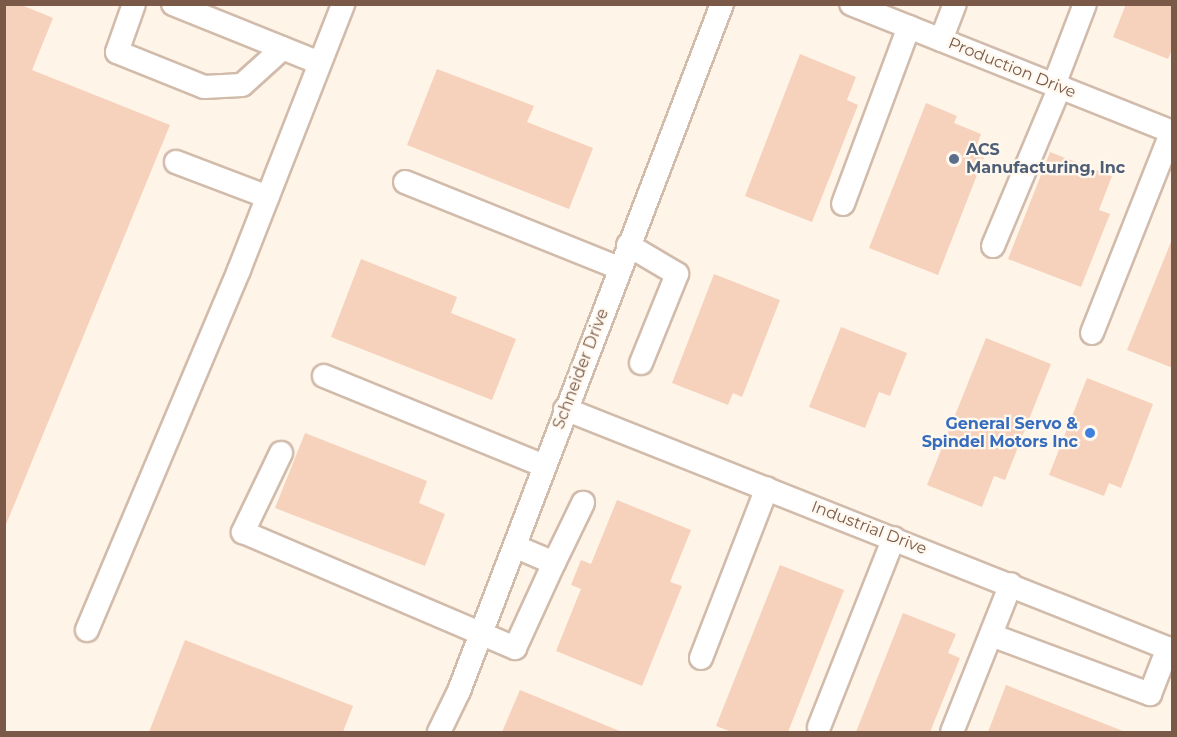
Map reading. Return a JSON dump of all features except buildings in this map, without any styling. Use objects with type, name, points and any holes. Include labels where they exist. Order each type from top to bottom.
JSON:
[{"type":"lane","points":[[134,4],[117,52],[204,87],[242,85],[283,48]]},
{"type":"lane","points":[[173,4],[320,63]]},
{"type":"lane","points":[[87,630],[268,197],[343,4]]},
{"type":"lane","name":"Schneider Drive","points":[[439,732],[481,632],[722,4]]},
{"type":"lane","name":"Production Drive","points":[[851,4],[1172,131]]},
{"type":"lane","points":[[941,40],[955,4]]},
{"type":"lane","points":[[993,246],[1057,86],[1085,4]]},
{"type":"lane","points":[[843,204],[909,27]]},
{"type":"lane","points":[[1092,333],[1172,131]]},
{"type":"lane","points":[[176,162],[268,197]]},
{"type":"lane","points":[[405,182],[619,268]]},
{"type":"lane","points":[[628,244],[676,274],[641,363]]},
{"type":"lane","points":[[324,376],[544,466]]},
{"type":"lane","name":"Industrial Drive","points":[[565,409],[1170,649]]},
{"type":"lane","points":[[280,453],[243,532],[515,648],[583,503]]},
{"type":"lane","points":[[701,658],[767,488]]},
{"type":"lane","points":[[819,727],[894,538]]},
{"type":"lane","points":[[514,546],[554,563]]},
{"type":"lane","points":[[952,732],[1011,584]]},
{"type":"lane","points":[[991,635],[1150,694],[1170,649]]},
{"type":"place","name":"ACS Manufacturing, Inc","points":[[954,159]]},
{"type":"place","name":"General Servo & Spindel Motors Inc","points":[[1090,433]]}]
